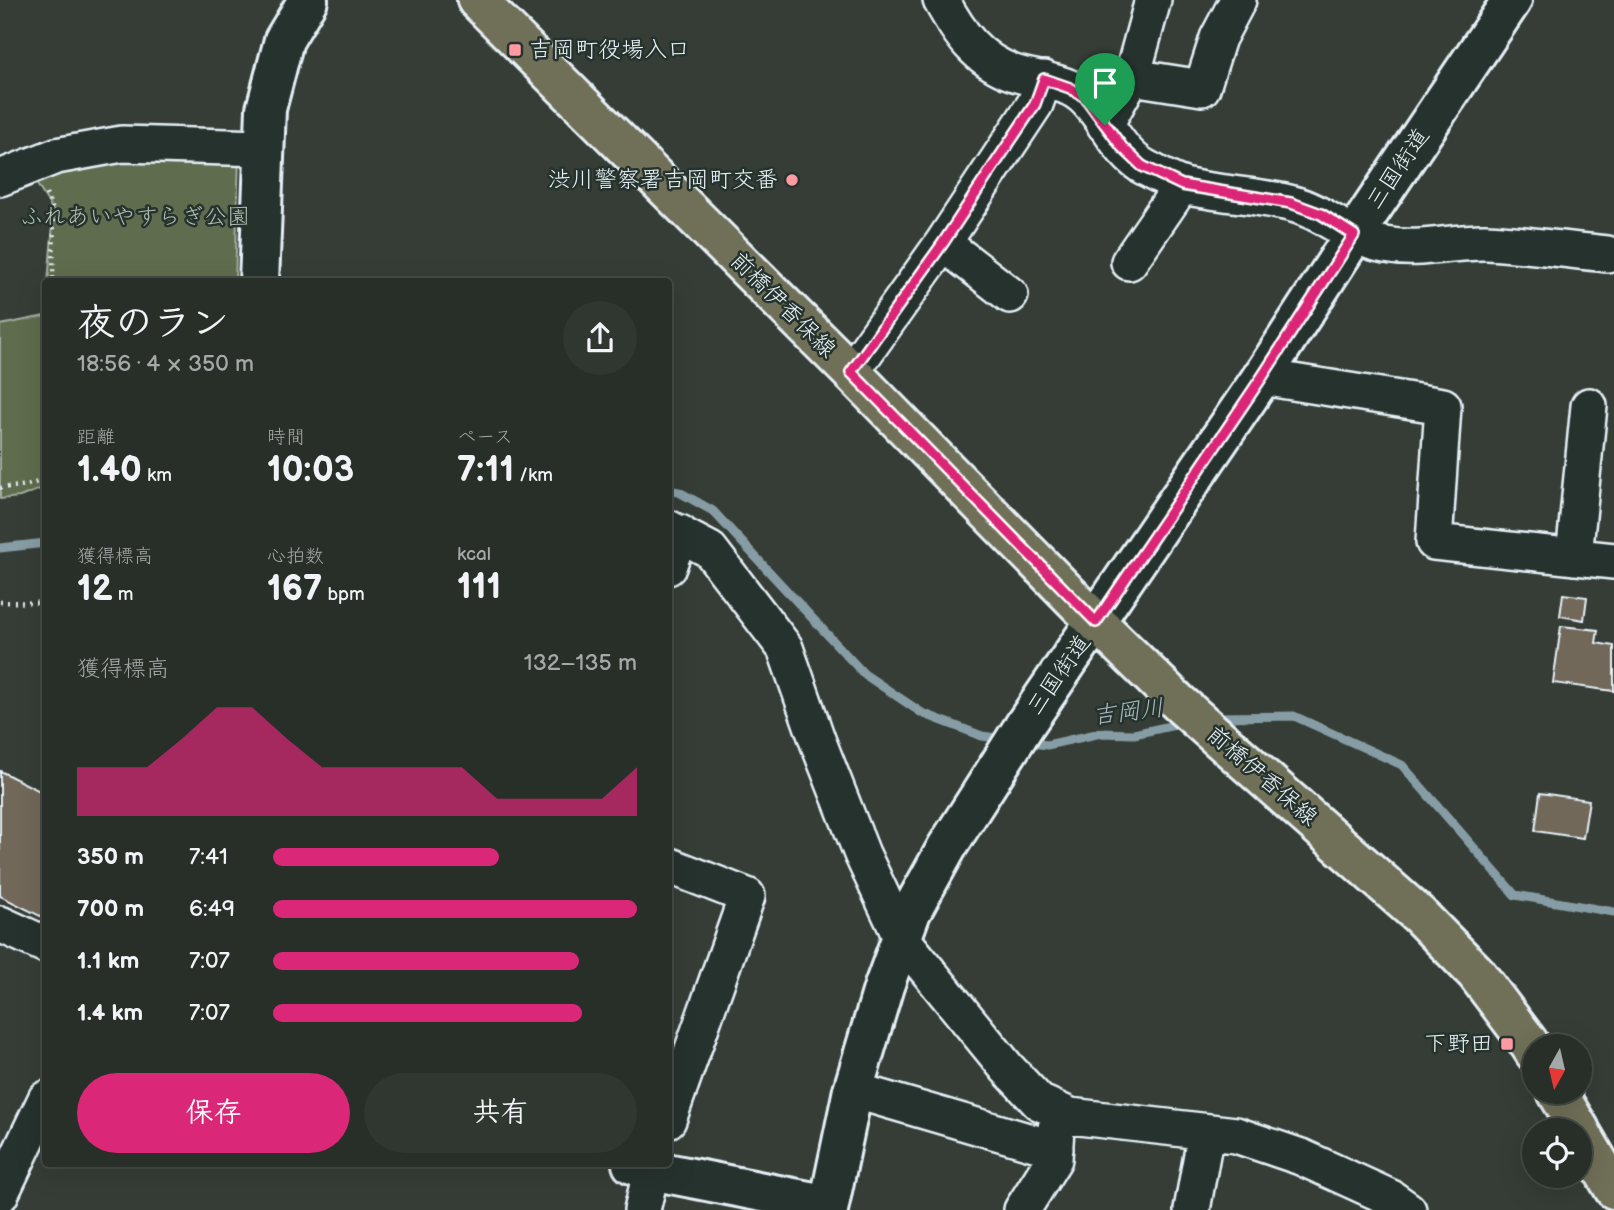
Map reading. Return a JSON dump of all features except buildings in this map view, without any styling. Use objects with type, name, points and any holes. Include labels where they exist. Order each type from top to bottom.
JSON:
[{"type":"main road","name":"前橋伊香保線","points":[[477,0],[851,372],[1179,704],[1419,915],[1476,973],[1522,1034]]},
{"type":"main road","points":[[1592,1151],[1614,1189]]},
{"type":"street","points":[[259,278],[266,109],[284,40],[308,0]]},
{"type":"street","points":[[941,0],[964,40],[987,60],[1014,73],[1070,88],[1085,97],[1122,147],[1142,166],[1182,185],[1291,203],[1321,214],[1354,235],[1383,245],[1415,248],[1483,242],[1607,254]]},
{"type":"street","points":[[1105,125],[1132,78],[1153,0]]},
{"type":"street","points":[[1132,78],[1202,88],[1218,38],[1238,0]]},
{"type":"street","name":"三国街道","points":[[902,939],[911,912],[947,847],[1026,723],[1262,377],[1354,235],[1513,0]]},
{"type":"street","points":[[851,372],[943,243],[1035,104],[1044,79]]},
{"type":"street","points":[[0,178],[56,156],[122,144],[265,148]]},
{"type":"street","points":[[1129,262],[1182,185]]},
{"type":"street","points":[[943,243],[1010,295]]},
{"type":"street","points":[[1262,377],[1443,406],[1434,542],[1614,561]]},
{"type":"street","points":[[1574,557],[1589,406]]},
{"type":"street","points":[[674,531],[710,550],[785,648],[862,854],[902,939],[1007,1068],[1039,1102],[1070,1116],[1236,1135],[1301,1157],[1391,1199],[1408,1210]]},
{"type":"street","points":[[672,867],[747,895],[672,1109]]},
{"type":"street","points":[[0,924],[42,943]]},
{"type":"street","points":[[649,1167],[828,1208],[853,1090],[884,986],[902,939]]},
{"type":"street","points":[[853,1090],[1055,1149]]},
{"type":"street","points":[[0,1195],[42,1107]]},
{"type":"street","points":[[1022,1210],[1054,1158],[1057,1111]]},
{"type":"street","points":[[1192,1210],[1206,1132]]},
{"type":"street","points":[[642,1210],[645,1167]]},
{"type":"path","points":[[32,165],[54,212],[53,278]]},
{"type":"path","points":[[0,488],[42,480]]},
{"type":"path","points":[[0,602],[42,603]]},
{"type":"green space","name":"ふれあいやすらぎ公園","points":[[239,155],[235,278],[48,278],[54,212],[30,173],[62,161]]},
{"type":"green space","points":[[42,317],[42,488],[20,497],[0,499],[0,325]]},
{"type":"waterway","name":"吉岡川","points":[[672,491],[713,511],[864,674],[922,713],[982,736],[1004,739]]},
{"type":"waterway","name":"吉岡川","points":[[0,548],[42,543]]},
{"type":"waterway","name":"吉岡川","points":[[1215,717],[1294,716],[1402,765],[1515,895],[1614,912]]},
{"type":"waterway","name":"吉岡川","points":[[1025,742],[1047,745],[1101,733],[1134,734],[1184,723]]},
{"type":"place","name":"吉岡町役場入口","points":[[515,50]]},
{"type":"place","name":"渋川警察署吉岡町交番","points":[[792,180]]},
{"type":"place","name":"下野田","points":[[1507,1044]]},
{"type":"route","points":[[1044,79],[1070,88],[1085,97],[1105,125],[1122,147],[1142,166],[1182,185],[1291,203],[1321,214],[1354,235],[1262,377],[1096,622],[851,372],[943,243],[1035,104],[1044,79]]}]
